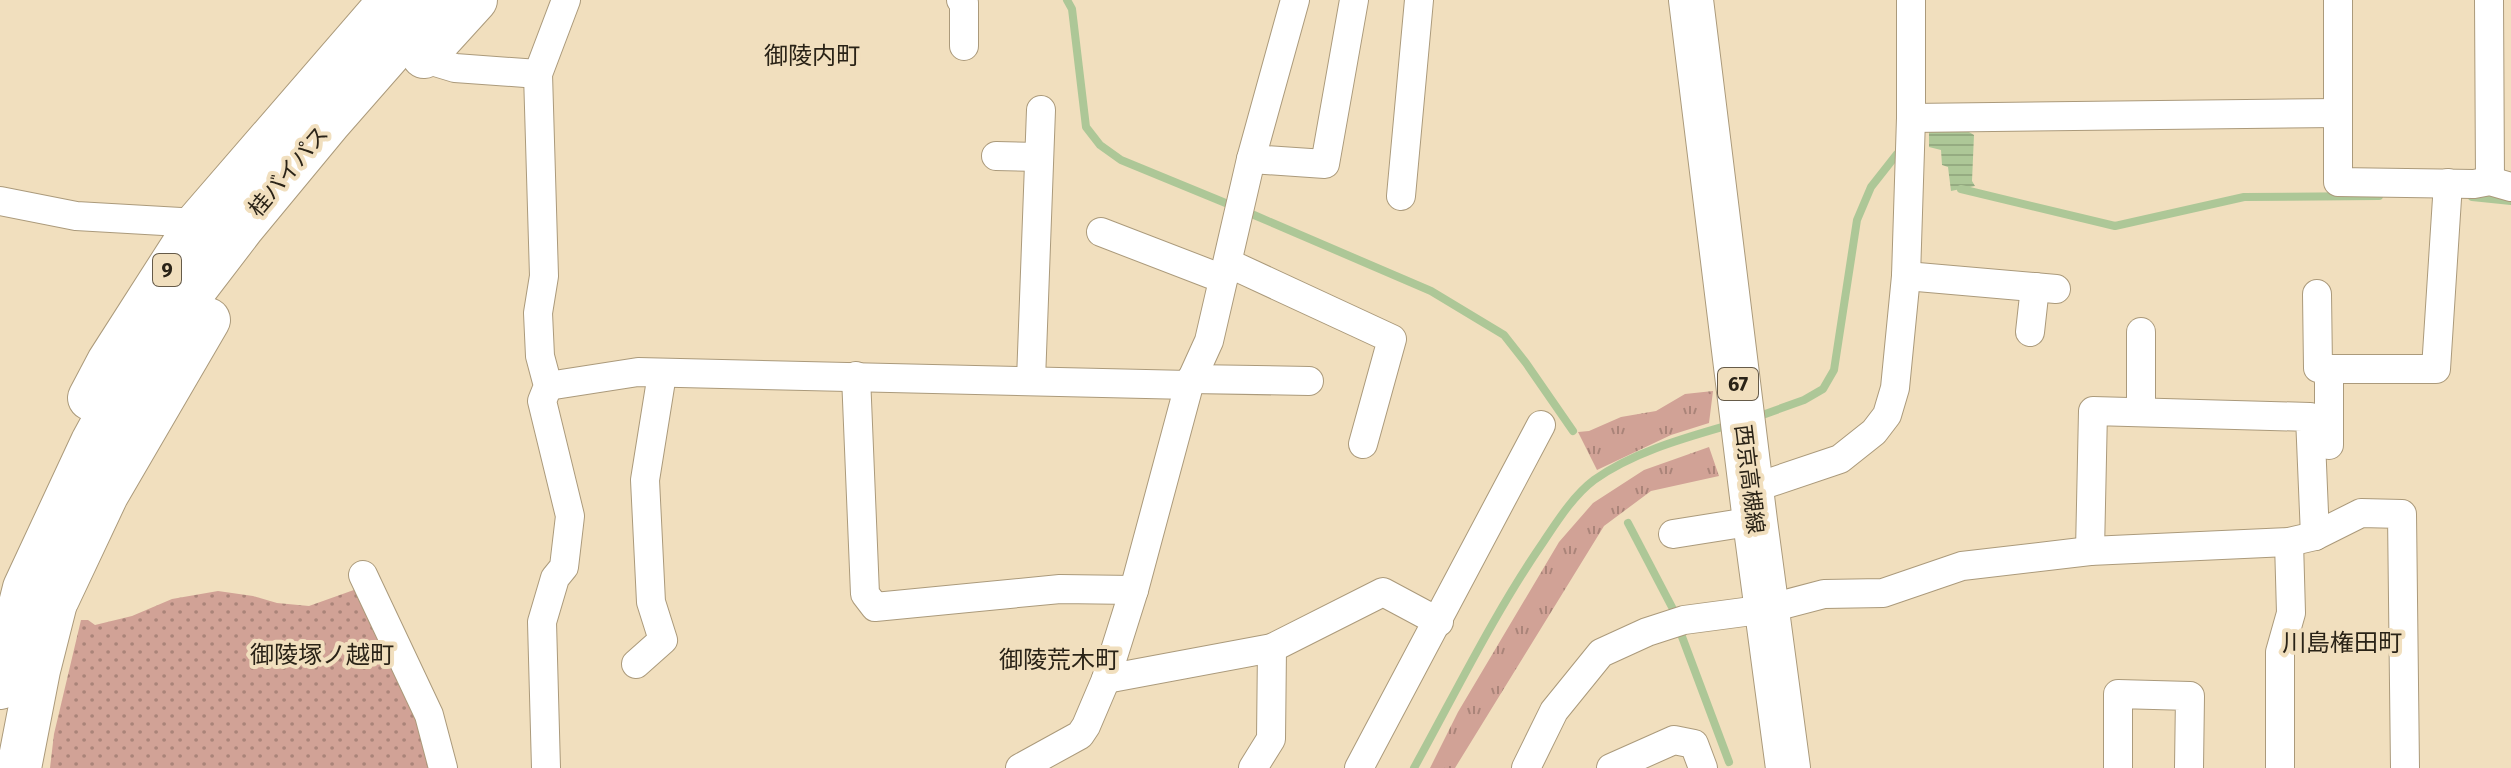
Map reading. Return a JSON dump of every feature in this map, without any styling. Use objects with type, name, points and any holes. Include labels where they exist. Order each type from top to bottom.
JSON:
[{"type":"main road","name":"9","points":[[41,594],[31,554],[78,422],[109,362],[198,223],[391,0]]},
{"type":"main road","name":"桂バイパス","points":[[19,768],[11,666],[41,594],[70,542],[153,353],[191,294],[243,226],[436,0]]},
{"type":"main road","points":[[41,594],[106,495],[200,332],[232,284],[285,216],[475,0]]},
{"type":"main road","name":"西京高槻線","points":[[1691,0],[1767,609],[1783,767]]},
{"type":"street","points":[[546,768],[542,622],[555,578],[564,567],[570,516],[542,401],[548,386],[540,356],[538,313],[544,276],[538,74],[566,0]]},
{"type":"street","points":[[961,0],[964,3],[964,46]]},
{"type":"street","points":[[1020,768],[1080,735],[1106,679],[1134,590],[1190,382],[1209,341],[1251,159],[1295,0]]},
{"type":"street","points":[[1251,159],[1325,164],[1354,0]]},
{"type":"street","points":[[1401,196],[1419,0]]},
{"type":"street","points":[[1673,534],[1753,505],[1840,459],[1874,432],[1887,415],[1895,388],[1906,276],[1911,0]]},
{"type":"street","points":[[2338,0],[2338,182],[2447,194],[2474,184],[2500,184],[2489,0]]},
{"type":"street","points":[[422,58],[455,68],[538,74]]},
{"type":"street","points":[[1031,380],[1041,110]]},
{"type":"street","points":[[1911,118],[2337,113]]},
{"type":"street","points":[[996,156],[1039,157]]},
{"type":"street","points":[[2317,294],[2318,368],[2436,369],[2447,194]]},
{"type":"street","points":[[0,201],[76,216],[198,223]]},
{"type":"street","points":[[1101,232],[1226,271],[1392,339],[1363,444]]},
{"type":"street","points":[[1906,276],[2046,288],[2030,332]]},
{"type":"street","points":[[2141,332],[2141,412]]},
{"type":"street","points":[[2329,369],[2329,445]]},
{"type":"street","points":[[548,386],[638,372],[1031,380],[1309,381]]},
{"type":"street","points":[[636,664],[663,640],[651,602],[645,480],[662,374]]},
{"type":"street","points":[[856,376],[865,594],[875,607],[1060,589],[1134,590]]},
{"type":"street","points":[[2090,551],[2093,411],[2310,417],[2302,539],[2291,613],[2280,652],[2280,768]]},
{"type":"street","points":[[1359,768],[1541,425]]},
{"type":"street","points":[[1526,768],[1554,711],[1601,653],[1647,632],[1684,620],[1767,609],[1824,594],[1883,593],[1962,566],[2090,551],[2302,539],[2361,513],[2402,514],[2405,768]]},
{"type":"street","points":[[363,575],[429,715],[442,754],[443,768]]},
{"type":"street","points":[[1106,679],[1272,648],[1383,592],[1439,622]]},
{"type":"street","points":[[1253,768],[1271,739],[1272,648]]},
{"type":"street","points":[[2118,768],[2118,694],[2190,696],[2189,768]]},
{"type":"street","points":[[1611,768],[1674,740],[1694,744],[1703,768]]},
{"type":"green space","points":[[1713,391],[1709,423],[1671,435],[1597,470],[1578,432],[1589,431],[1621,417],[1656,411],[1685,394]]},
{"type":"green space","points":[[1709,447],[1719,476],[1651,491],[1604,526],[1455,768],[1430,768],[1458,712],[1559,542],[1593,503],[1644,470]]},
{"type":"green space","points":[[365,586],[441,768],[50,768],[54,734],[81,620],[95,625],[132,616],[172,599],[218,591],[309,606]]},
{"type":"shaded area","points":[[1929,128],[1964,129],[1974,135],[1972,181],[1975,186],[1951,191],[1948,167],[1942,165],[1941,150],[1929,147]]},
{"type":"waterway","points":[[1067,0],[1072,9],[1086,127],[1100,145],[1121,160],[1228,204]]},
{"type":"waterway","points":[[1754,418],[1804,400],[1823,389],[1834,370],[1857,220],[1871,187],[1897,154]]},
{"type":"waterway","points":[[1961,189],[2115,226],[2244,197],[2379,196]]},
{"type":"waterway","points":[[2472,197],[2511,201]]},
{"type":"waterway","points":[[1254,215],[1431,291],[1504,335],[1573,431]]},
{"type":"waterway","points":[[1414,768],[1509,596],[1555,525],[1580,493],[1594,480],[1625,461],[1729,425]]},
{"type":"waterway","points":[[1628,523],[1674,611]]},
{"type":"waterway","points":[[1681,634],[1729,762]]},
{"type":"district","name":"御陵内町","points":[[812,56]]},
{"type":"district","name":"川島権田町","points":[[2342,643]]},
{"type":"district","name":"御陵塚ノ越町","points":[[322,655]]},
{"type":"district","name":"御陵荒木町","points":[[1059,660]]}]
